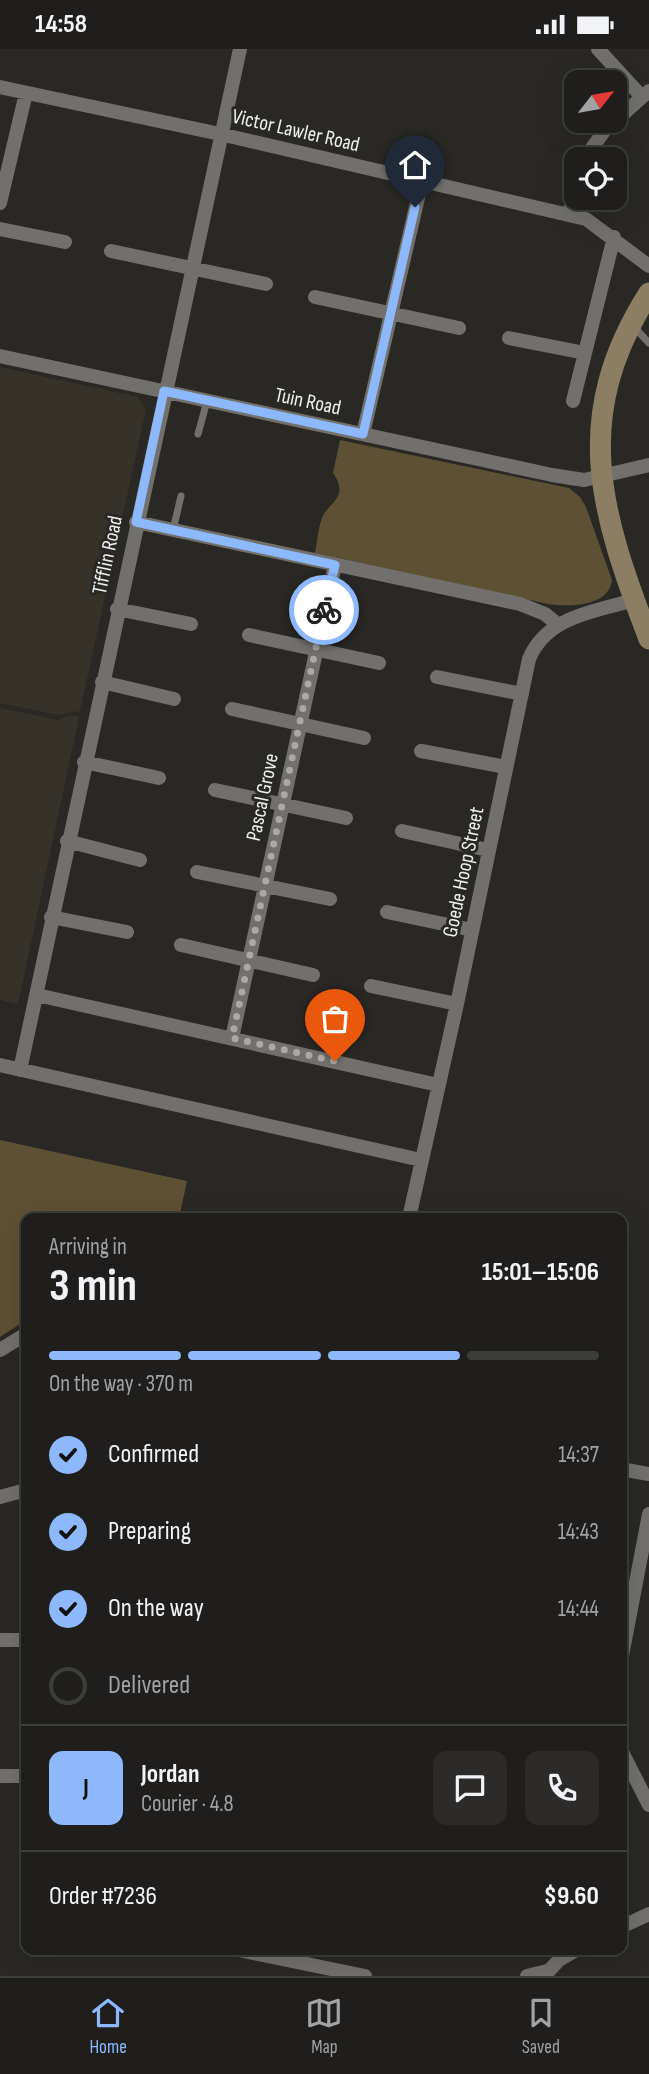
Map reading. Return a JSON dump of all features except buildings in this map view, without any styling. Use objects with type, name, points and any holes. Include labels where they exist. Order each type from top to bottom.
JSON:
[{"type":"street","name":"Tifflin Road","points":[[20,1070],[84,762],[240,49]]},
{"type":"street","points":[[593,147],[605,130],[645,94],[598,49]]},
{"type":"street","name":"Victor Lawler Road","points":[[0,87],[569,214],[586,219],[614,237],[649,266]]},
{"type":"street","points":[[0,203],[26,93]]},
{"type":"street","points":[[363,434],[422,181]]},
{"type":"street","points":[[569,214],[570,210]]},
{"type":"street","points":[[0,229],[65,242]]},
{"type":"street","points":[[573,401],[614,237]]},
{"type":"street","points":[[111,251],[266,284]]},
{"type":"street","points":[[648,630],[634,600],[606,509],[600,477],[599,437],[602,399],[614,358],[630,322],[649,293]]},
{"type":"street","points":[[315,297],[459,327]]},
{"type":"street","points":[[509,338],[585,353]]},
{"type":"street","name":"Tuin Road","points":[[0,356],[552,475],[584,480],[649,465]]},
{"type":"street","points":[[136,522],[520,604],[545,614],[556,624],[634,600]]},
{"type":"street","name":"Pascal Grove","points":[[232,1038],[263,885],[335,565]]},
{"type":"street","points":[[117,609],[191,624]]},
{"type":"street","name":"Goede Hoop Street","points":[[409,1213],[457,1004],[529,659],[536,643],[556,624]]},
{"type":"street","points":[[249,635],[379,663]]},
{"type":"street","points":[[437,677],[522,694]]},
{"type":"street","points":[[102,682],[174,699]]},
{"type":"street","points":[[232,709],[364,738]]},
{"type":"street","points":[[422,751],[506,767]]},
{"type":"street","points":[[84,762],[159,778]]},
{"type":"street","points":[[215,790],[346,818]]},
{"type":"street","points":[[402,831],[488,849]]},
{"type":"street","points":[[67,841],[140,860]]},
{"type":"street","points":[[197,872],[330,899]]},
{"type":"street","points":[[387,912],[472,930]]},
{"type":"street","points":[[51,917],[127,932]]},
{"type":"street","points":[[181,945],[313,975]]},
{"type":"street","points":[[371,986],[457,1004]]},
{"type":"street","points":[[37,995],[438,1085]]},
{"type":"street","points":[[0,1065],[421,1160]]},
{"type":"street","points":[[0,1350],[21,1338]]},
{"type":"street","points":[[627,1470],[649,1474]]},
{"type":"street","points":[[0,1497],[21,1491]]},
{"type":"street","points":[[627,1605],[649,1514]]},
{"type":"street","points":[[0,1640],[21,1640]]},
{"type":"street","points":[[627,1762],[649,1805]]},
{"type":"street","points":[[0,1776],[21,1776]]},
{"type":"street","points":[[627,1924],[649,1914]]},
{"type":"street","points":[[263,1955],[365,1976]]},
{"type":"street","points":[[527,1976],[546,1973],[570,1955]]},
{"type":"lane","points":[[630,322],[649,343]]},
{"type":"lane","points":[[198,434],[207,400]]},
{"type":"lane","points":[[173,530],[181,496]]},
{"type":"shaded area","points":[[0,367],[138,397],[146,409],[80,711],[58,715],[0,703]]},
{"type":"shaded area","points":[[340,440],[569,488],[580,497],[586,507],[612,580],[609,589],[604,596],[587,603],[548,604],[315,553],[322,518],[339,494],[338,481],[333,473]]},
{"type":"shaded area","points":[[0,708],[58,720],[69,715],[79,717],[18,1004],[0,1000]]},
{"type":"shaded area","points":[[0,1140],[187,1181],[180,1213],[21,1213],[21,1323],[0,1337]]},
{"type":"way so far","points":[[324,610],[232,1038],[335,1061]]},
{"type":"route","points":[[324,610],[335,565],[136,522],[164,391],[363,434],[415,207]]}]
